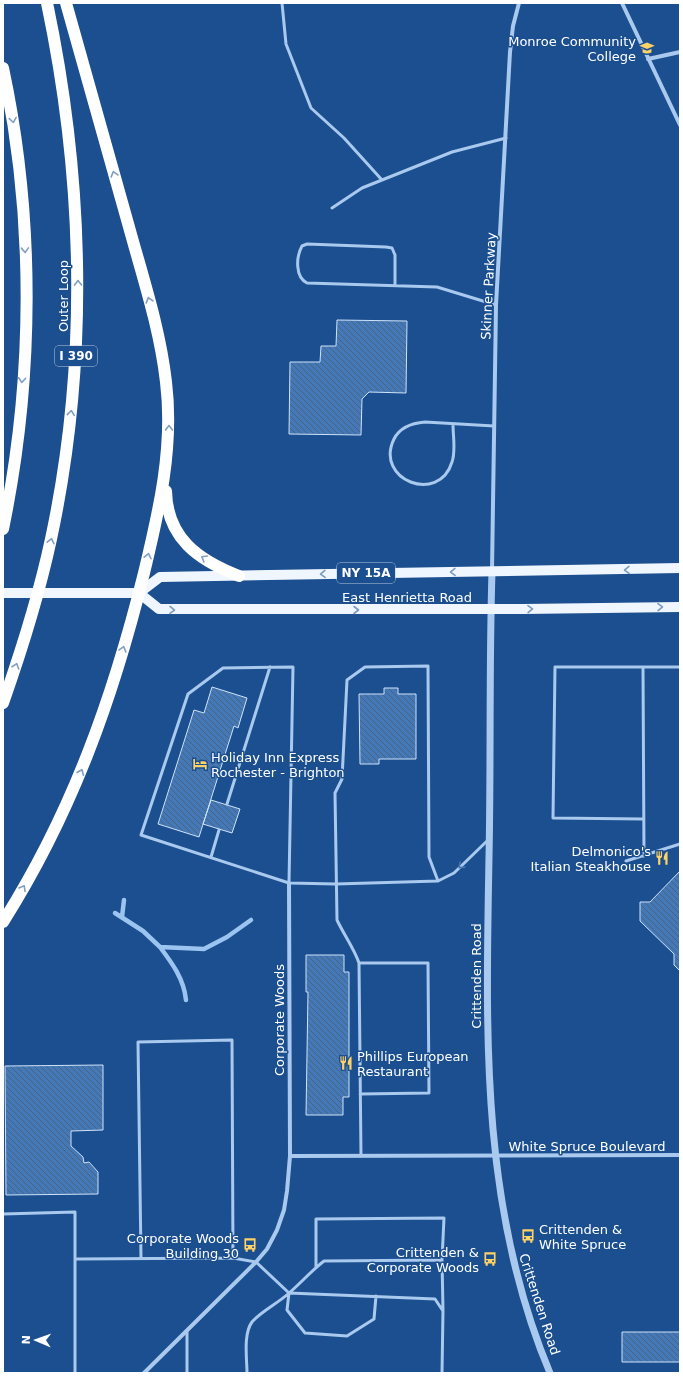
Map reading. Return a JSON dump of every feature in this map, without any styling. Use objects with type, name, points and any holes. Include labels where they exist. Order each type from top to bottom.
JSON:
[{"type":"highway","name":"Outer Loop","points":[[3,703],[31,619],[51,539],[66,454],[75,370],[78,284],[73,180],[62,88],[47,3]]},
{"type":"highway","points":[[66,3],[160,342],[168,402],[166,499],[174,528],[187,545],[198,554],[239,576]]},
{"type":"highway","points":[[3,68],[18,156],[25,240],[26,326],[20,410],[3,529]]},
{"type":"highway","points":[[3,493],[20,410]]},
{"type":"highway","points":[[3,922],[47,845],[85,763],[111,691],[139,594],[158,512],[167,456]]},
{"type":"main road","name":"East Henrietta Road","points":[[680,568],[160,577],[139,594],[159,609],[491,609],[680,606]]},
{"type":"main road","points":[[3,593],[139,594]]},
{"type":"street","name":"Skinner Parkway","points":[[492,572],[496,305],[511,46],[513,26],[519,3]]},
{"type":"street","points":[[622,3],[680,125]]},
{"type":"street","points":[[648,59],[680,52]]},
{"type":"street","name":"Crittenden Road","points":[[492,572],[487,1016],[495,1156],[508,1243],[518,1280],[550,1373]]},
{"type":"street","name":"Corporate Woods","points":[[144,1373],[256,1262],[266,1249],[277,1230],[284,1210],[290,1156],[289,883]]},
{"type":"street","name":"White Spruce Boulevard","points":[[495,1156],[680,1155]]},
{"type":"street","points":[[290,1156],[495,1156]]},
{"type":"lane","points":[[282,3],[286,44],[311,108],[344,138],[382,180]]},
{"type":"lane","points":[[332,208],[362,188],[452,152],[506,138]]},
{"type":"lane","points":[[395,284],[395,254],[392,248],[307,244],[302,246],[298,252],[298,275],[301,280],[307,283],[395,284],[437,287],[496,305]]},
{"type":"lane","points":[[452,425],[453,461],[443,478],[434,483],[424,485],[406,481],[398,474],[393,466],[391,456],[392,445],[396,435],[404,428],[414,423],[425,422],[452,425],[494,426]]},
{"type":"lane","points":[[361,1156],[359,963],[356,954],[344,937],[337,920],[335,793],[342,779],[347,680],[365,667],[428,666],[429,857],[438,881]]},
{"type":"lane","points":[[227,804],[270,667]]},
{"type":"lane","points":[[289,883],[293,667],[223,668],[188,694],[142,835],[289,883],[336,884],[438,881],[454,873],[489,839]]},
{"type":"lane","points":[[643,819],[553,818],[555,667],[680,667]]},
{"type":"lane","points":[[643,667],[644,856]]},
{"type":"lane","points":[[211,858],[219,830]]},
{"type":"lane","points":[[626,861],[680,844]]},
{"type":"lane","points":[[359,963],[428,963],[429,1093],[360,1094]]},
{"type":"lane","points":[[141,1259],[138,1042],[232,1040],[232,1258]]},
{"type":"lane","points":[[3,1214],[75,1212],[75,1373]]},
{"type":"lane","points":[[316,1267],[316,1219],[444,1218],[442,1260],[442,1373]]},
{"type":"lane","points":[[76,1260],[232,1258],[256,1262],[289,1293],[435,1298],[443,1311]]},
{"type":"lane","points":[[247,1373],[247,1336],[252,1322],[289,1293],[324,1261],[442,1260]]},
{"type":"lane","points":[[289,1293],[287,1310],[306,1333],[347,1336],[374,1319],[376,1296]]},
{"type":"lane","points":[[187,1330],[187,1373]]},
{"type":"building","points":[[337,320],[407,321],[406,393],[369,392],[362,399],[361,435],[289,434],[290,362],[320,362],[321,346],[336,346]]},
{"type":"building","name":"Holiday Inn Express Rochester - Brighton","points":[[212,687],[247,698],[238,728],[234,726],[199,837],[158,824],[194,710],[204,713]]},
{"type":"building","points":[[384,688],[398,688],[398,694],[416,694],[416,759],[379,759],[379,764],[360,764],[359,694],[384,694]]},
{"type":"building","points":[[211,800],[240,809],[232,833],[203,824]]},
{"type":"building","points":[[680,871],[680,971],[674,965],[674,954],[640,921],[640,902],[650,902]]},
{"type":"building","points":[[306,955],[344,955],[344,972],[349,972],[349,1097],[343,1097],[343,1115],[306,1115],[308,992],[306,992]]},
{"type":"building","points":[[103,1065],[103,1130],[71,1131],[71,1146],[83,1157],[84,1163],[89,1162],[98,1172],[98,1194],[6,1195],[5,1066]]},
{"type":"building","points":[[622,1332],[680,1332],[680,1362],[622,1362]]},
{"type":"waterway","points":[[122,917],[124,900]]},
{"type":"waterway","points":[[115,913],[143,931],[160,947],[204,949],[227,937],[251,920]]},
{"type":"waterway","points":[[160,947],[180,978],[186,1000]]},
{"type":"place","name":"Monroe Community College","points":[[647,48]]},
{"type":"place","name":"Holiday Inn Express Rochester - Brighton","points":[[200,764]]},
{"type":"place","name":"Delmonico's Italian Steakhouse","points":[[662,858]]},
{"type":"place","name":"Phillips European Restaurant","points":[[346,1063]]},
{"type":"place","name":"Crittenden & White Spruce","points":[[528,1236]]},
{"type":"place","name":"Corporate Woods Building 30","points":[[250,1245]]},
{"type":"place","name":"Crittenden & Corporate Woods","points":[[490,1259]]}]
